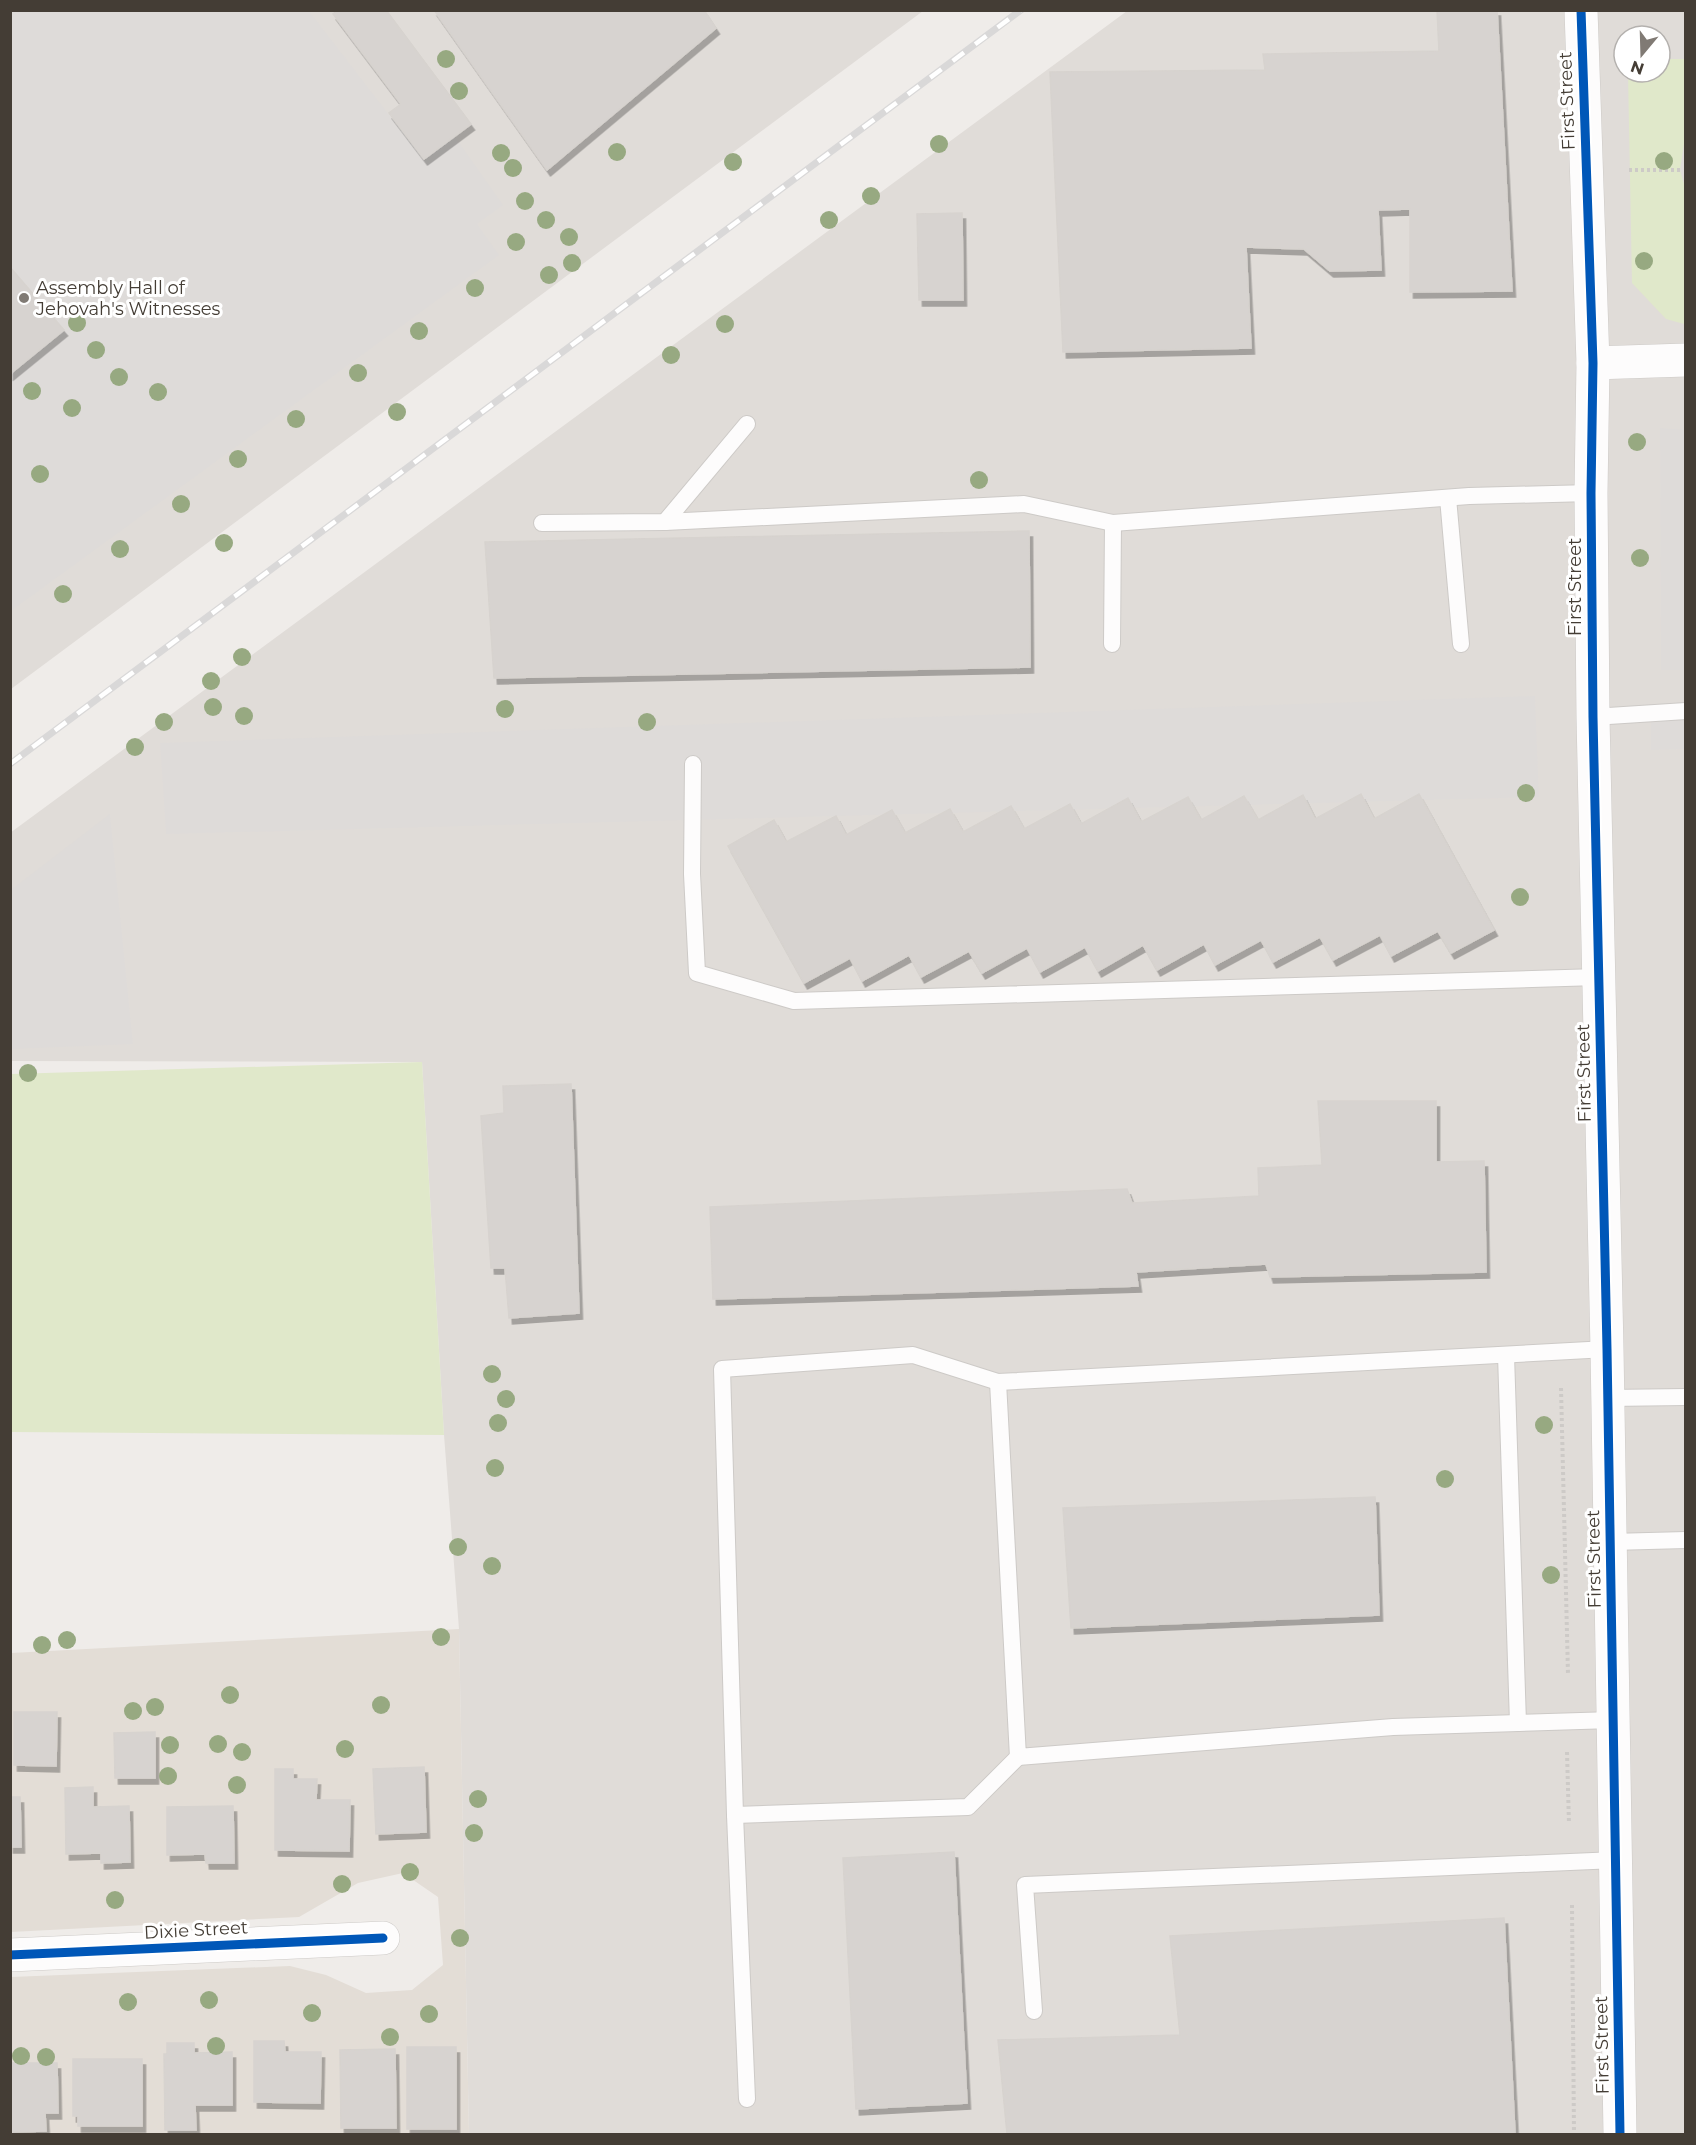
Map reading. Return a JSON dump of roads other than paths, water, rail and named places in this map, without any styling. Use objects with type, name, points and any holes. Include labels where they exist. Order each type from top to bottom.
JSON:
[{"type":"street","name":"First Street","points":[[1581,10],[1593,363],[1591,493],[1593,717],[1611,1542],[1620,2134]]},
{"type":"street","points":[[1593,363],[1686,360]]},
{"type":"street","name":"Dixie Street","points":[[10,1956],[383,1938]]},
{"type":"lane","points":[[664,522],[747,424]]},
{"type":"lane","points":[[542,523],[664,522],[1024,504],[1113,524],[1469,496],[1591,493]]},
{"type":"lane","points":[[1448,498],[1461,644]]},
{"type":"lane","points":[[1112,644],[1113,524]]},
{"type":"lane","points":[[1593,717],[1686,711]]},
{"type":"lane","points":[[693,764],[692,874],[697,973],[794,1001],[1599,977]]},
{"type":"lane","points":[[747,2099],[735,1815],[722,1369],[913,1355],[998,1382],[1607,1349]]},
{"type":"lane","points":[[1506,1354],[1518,1723]]},
{"type":"lane","points":[[998,1382],[1018,1757]]},
{"type":"lane","points":[[1608,1398],[1686,1397]]},
{"type":"lane","points":[[1611,1542],[1686,1540]]},
{"type":"lane","points":[[735,1815],[968,1807],[1018,1757],[1393,1727],[1613,1720]]},
{"type":"lane","points":[[1034,2011],[1025,1885],[1616,1860]]},
{"type":"railway","points":[[10,764],[1021,10]]},
{"type":"place","name":"Assembly Hall of Jehovah's Witnesses","points":[[24,298]]}]
